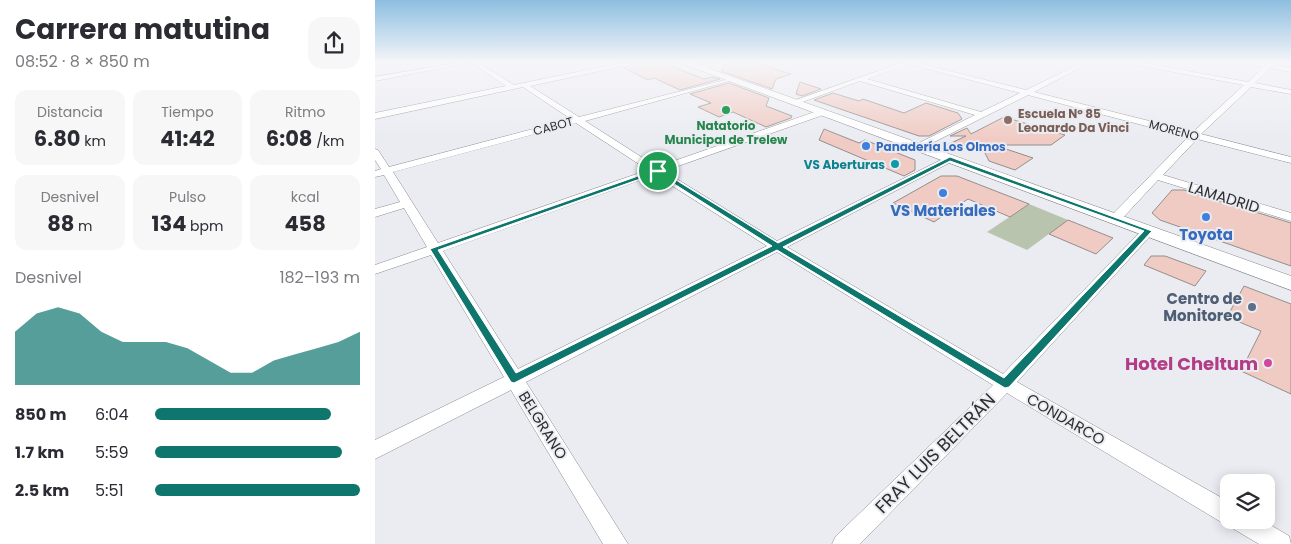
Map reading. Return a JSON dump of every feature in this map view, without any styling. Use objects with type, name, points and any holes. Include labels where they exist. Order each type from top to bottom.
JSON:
[{"type":"main road","points":[[757,88],[1291,282]]},
{"type":"street","points":[[375,116],[506,88]]},
{"type":"street","name":"CONDARCO","points":[[521,88],[577,120],[777,246],[1005,384],[1220,509]]},
{"type":"street","name":"CABOT","points":[[381,172],[696,88]]},
{"type":"street","points":[[794,102],[833,88]]},
{"type":"street","points":[[892,88],[982,115]]},
{"type":"street","name":"MORENO","points":[[1014,88],[1291,160]]},
{"type":"street","points":[[918,147],[1035,88]]},
{"type":"street","points":[[1115,218],[1195,135],[1244,88]]},
{"type":"street","points":[[1272,88],[1291,92]]},
{"type":"street","points":[[375,270],[823,112]]},
{"type":"street","name":"BELGRANO","points":[[375,152],[381,172],[406,204],[616,544]]},
{"type":"street","points":[[375,450],[950,159]]},
{"type":"street","name":"LAMADRID","points":[[1156,176],[1291,217]]},
{"type":"street","points":[[375,213],[406,204]]},
{"type":"street","name":"FRAY LUIS BELTRÁN","points":[[844,544],[1005,384],[1149,231]]},
{"type":"street","points":[[1255,529],[1281,544]]},
{"type":"green space","points":[[1029,204],[1068,220],[1027,250],[987,232]]},
{"type":"building","points":[[710,88],[743,88],[769,98],[766,106],[792,116],[766,127],[733,112],[719,117],[698,107],[711,103],[690,94]]},
{"type":"building","points":[[798,88],[821,89],[802,96],[796,94]]},
{"type":"building","points":[[833,93],[859,101],[863,99],[904,113],[926,103],[958,113],[962,119],[929,136],[919,136],[814,100]]},
{"type":"building","points":[[1004,117],[1065,135],[1051,145],[994,145],[1033,158],[1015,170],[989,161],[981,145],[947,145],[966,136],[950,136],[967,128],[971,134]]},
{"type":"building","points":[[824,129],[859,143],[865,140],[915,160],[915,170],[904,176],[819,140]]},
{"type":"building","name":"VS Materiales","points":[[941,176],[957,176],[1029,204],[1010,217],[968,199],[934,222],[893,203]]},
{"type":"building","name":"Toyota","points":[[1172,190],[1184,190],[1291,223],[1291,266],[1160,220],[1152,213]]},
{"type":"building","points":[[1068,220],[1113,238],[1096,254],[1049,234]]},
{"type":"building","points":[[1151,256],[1165,256],[1206,271],[1195,286],[1144,265]]},
{"type":"building","points":[[1244,286],[1291,304],[1291,394],[1241,371],[1261,331],[1227,317]]},
{"type":"place","name":"Natatorio Municipal de Trelew","points":[[726,110]]},
{"type":"place","name":"Escuela N° 85 Leonardo Da Vinci","points":[[1008,120]]},
{"type":"place","name":"Panadería Los Olmos","points":[[866,146]]},
{"type":"place","name":"VS Aberturas","points":[[895,164]]},
{"type":"place","name":"VS Materiales","points":[[943,193]]},
{"type":"place","name":"Toyota","points":[[1206,217]]},
{"type":"place","name":"Centro de Monitoreo","points":[[1252,307]]},
{"type":"place","name":"Hotel Cheltum","points":[[1268,363]]},
{"type":"route","points":[[658,171],[434,249],[514,379],[777,246],[1005,384],[1149,231],[950,159],[777,246],[658,171]]}]
